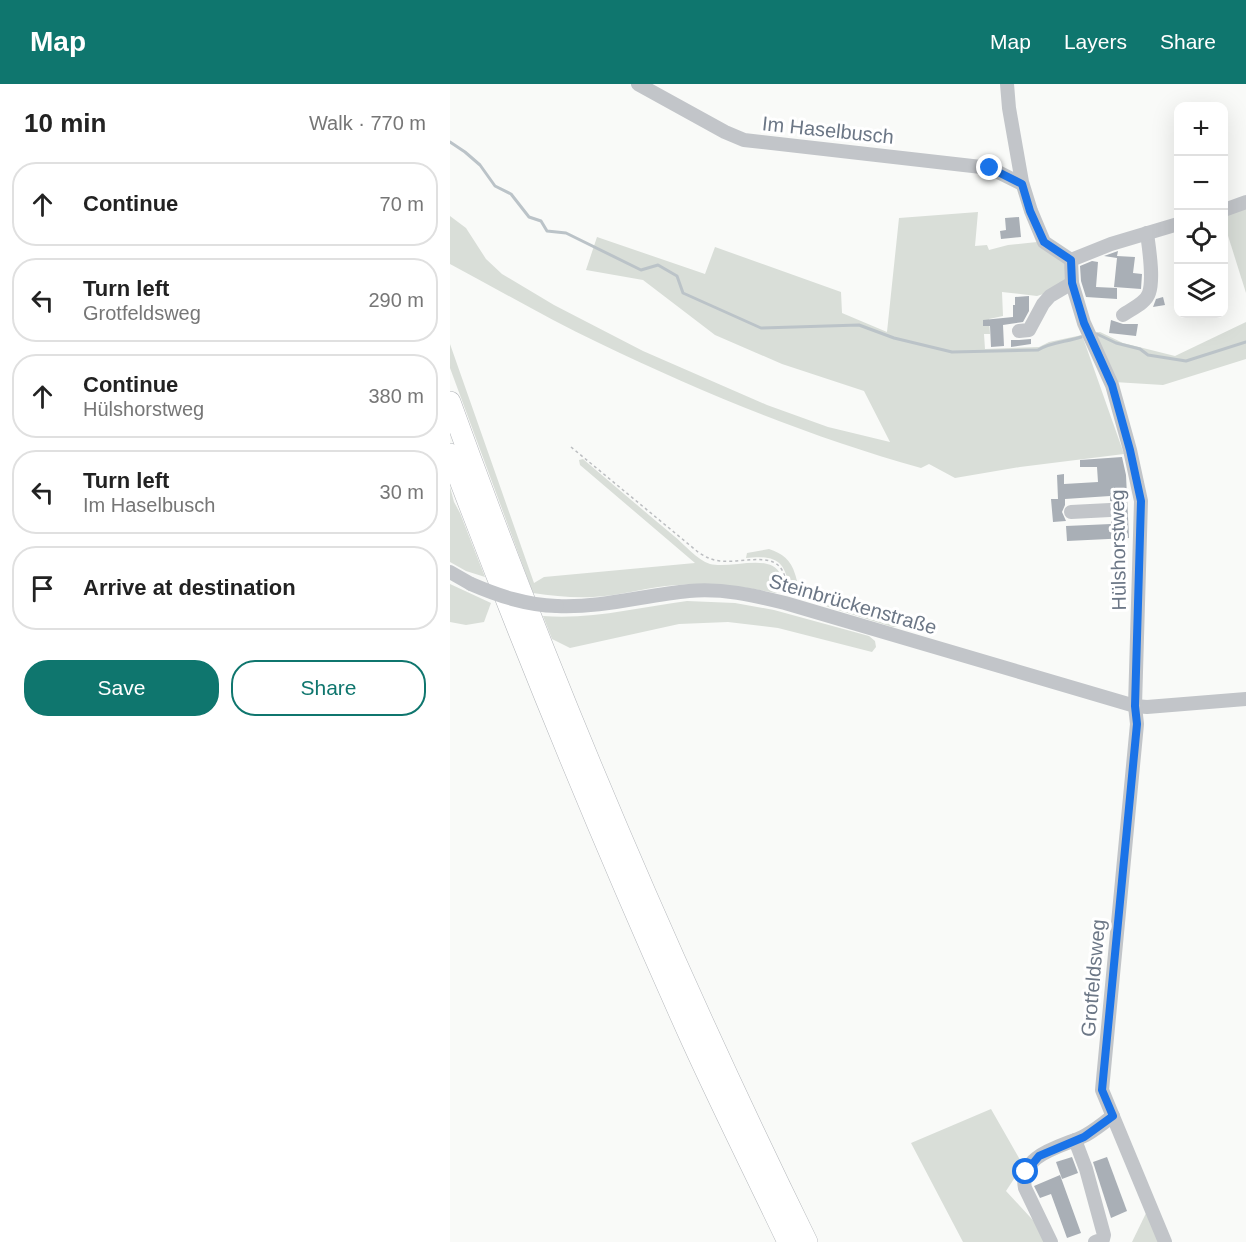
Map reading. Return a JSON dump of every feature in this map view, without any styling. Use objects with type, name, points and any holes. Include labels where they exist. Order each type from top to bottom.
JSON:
[{"type":"highway","points":[[450,402],[526,607],[643,889],[761,1149],[807,1242]]},
{"type":"highway","points":[[450,454],[524,648],[633,907],[693,1043],[788,1242]]},
{"type":"street","name":"Im Haselbusch","points":[[638,84],[725,132],[744,140],[990,168],[1022,184]]},
{"type":"street","points":[[1007,84],[1022,184],[1030,211],[1044,242],[1071,260],[1111,244],[1174,225]]},
{"type":"street","points":[[1228,209],[1246,202]]},
{"type":"street","points":[[1124,315],[1143,301],[1149,293],[1147,233]]},
{"type":"street","name":"Hülshorstweg","points":[[1071,260],[1072,283],[1084,323],[1112,385],[1141,501],[1134,510],[1135,706]]},
{"type":"street","points":[[1019,331],[1029,330],[1050,296],[1072,283]]},
{"type":"street","points":[[1071,512],[1110,510]]},
{"type":"street","name":"Steinbrückenstraße","points":[[450,572],[471,584],[514,600],[557,606],[584,606],[690,591],[716,590],[750,595],[1135,706],[1246,699]]},
{"type":"street","name":"Grotfeldsweg","points":[[1135,706],[1137,724],[1102,1090],[1166,1242]]},
{"type":"street","points":[[1051,1242],[1025,1188],[1023,1181],[1026,1172],[1039,1156],[1084,1137],[1113,1116]]},
{"type":"street","points":[[1075,1140],[1086,1169],[1104,1235],[1103,1239],[1095,1242]]},
{"type":"path","points":[[572,447],[707,558],[732,562],[764,558],[776,563],[781,567],[786,581],[784,603]]},
{"type":"shaded area","points":[[1246,202],[1246,293],[1228,236],[1228,207]]},
{"type":"shaded area","points":[[978,212],[975,246],[987,245],[989,250],[1008,245],[1037,242],[1063,258],[1069,286],[1037,296],[1002,292],[1003,316],[989,319],[990,334],[984,334],[985,349],[1039,347],[1049,342],[1082,335],[1124,454],[955,478],[929,464],[921,468],[880,456],[757,413],[580,334],[450,264],[450,216],[466,228],[486,259],[502,274],[554,305],[643,351],[767,405],[828,427],[890,442],[864,391],[782,364],[715,335],[643,280],[586,270],[597,237],[705,274],[715,247],[841,292],[842,313],[887,332],[899,218]]},
{"type":"shaded area","points":[[1246,322],[1246,359],[1163,385],[1114,382],[1091,333],[1100,332],[1123,343],[1175,356]]},
{"type":"shaded area","points":[[450,344],[534,583],[544,577],[695,563],[580,465],[579,460],[583,459],[700,559],[710,564],[720,565],[768,564],[776,568],[781,576],[782,590],[775,593],[734,586],[693,584],[593,597],[533,593],[450,368]]},
{"type":"shaded area","points":[[450,487],[485,577],[466,571],[450,562]]},
{"type":"shaded area","points":[[769,549],[782,555],[788,561],[801,588],[897,619],[900,627],[892,627],[797,597],[789,590],[785,572],[777,562],[765,558],[746,558],[747,553]]},
{"type":"shaded area","points":[[450,584],[491,603],[484,622],[466,625],[450,622]]},
{"type":"shaded area","points":[[687,601],[735,603],[774,610],[869,636],[875,641],[876,647],[872,652],[778,628],[728,622],[679,624],[570,648],[552,639],[543,616],[597,615]]},
{"type":"shaded area","points":[[991,1109],[1023,1165],[1006,1191],[1053,1242],[963,1242],[911,1143]]},
{"type":"shaded area","points":[[1150,1205],[1165,1242],[1132,1242]]},
{"type":"building","points":[[1019,217],[1021,237],[1001,239],[1000,231],[1006,230],[1005,218]]},
{"type":"building","points":[[1118,251],[1117,256],[1135,257],[1133,273],[1142,274],[1141,289],[1114,287],[1117,258],[1104,256]]},
{"type":"building","points":[[1092,261],[1098,262],[1096,287],[1117,288],[1117,299],[1086,297],[1081,281],[1080,266]]},
{"type":"building","points":[[1029,296],[1029,311],[1023,322],[1003,325],[1004,346],[991,347],[990,326],[983,326],[983,320],[1013,317],[1015,297]]},
{"type":"building","points":[[1163,297],[1165,305],[1153,307],[1156,299]]},
{"type":"building","points":[[1111,320],[1123,324],[1138,324],[1136,336],[1109,333]]},
{"type":"building","points":[[1031,339],[1031,344],[1011,347],[1011,340]]},
{"type":"building","points":[[1122,457],[1126,475],[1129,538],[1067,541],[1066,526],[1111,524],[1111,519],[1118,515],[1119,509],[1115,502],[1110,501],[1110,496],[1065,499],[1062,512],[1066,521],[1053,522],[1051,499],[1058,499],[1057,475],[1064,474],[1064,484],[1098,482],[1097,467],[1080,467],[1080,460]]},
{"type":"building","points":[[1072,1157],[1078,1173],[1062,1179],[1056,1162]]},
{"type":"building","points":[[1107,1157],[1127,1211],[1111,1218],[1093,1162]]},
{"type":"building","points":[[1060,1175],[1081,1233],[1067,1238],[1051,1194],[1040,1198],[1034,1186]]},
{"type":"waterway","points":[[450,142],[480,165],[495,186],[511,194],[529,217],[541,221],[547,231],[566,233],[641,270],[658,265],[677,276],[683,293],[761,328],[859,325],[894,338],[952,352],[1038,350],[1048,345],[1081,337]]},
{"type":"waterway","points":[[1094,335],[1097,334],[1116,343],[1140,349],[1148,355],[1186,361],[1246,342]]},
{"type":"tunnel","points":[[1110,510],[1128,510]]},
{"type":"route","points":[[990,168],[1022,184],[1030,211],[1044,242],[1071,260],[1072,283],[1084,323],[1112,385],[1141,501],[1135,706],[1137,724],[1102,1090],[1113,1116],[1084,1137],[1039,1156],[1026,1172]]}]
